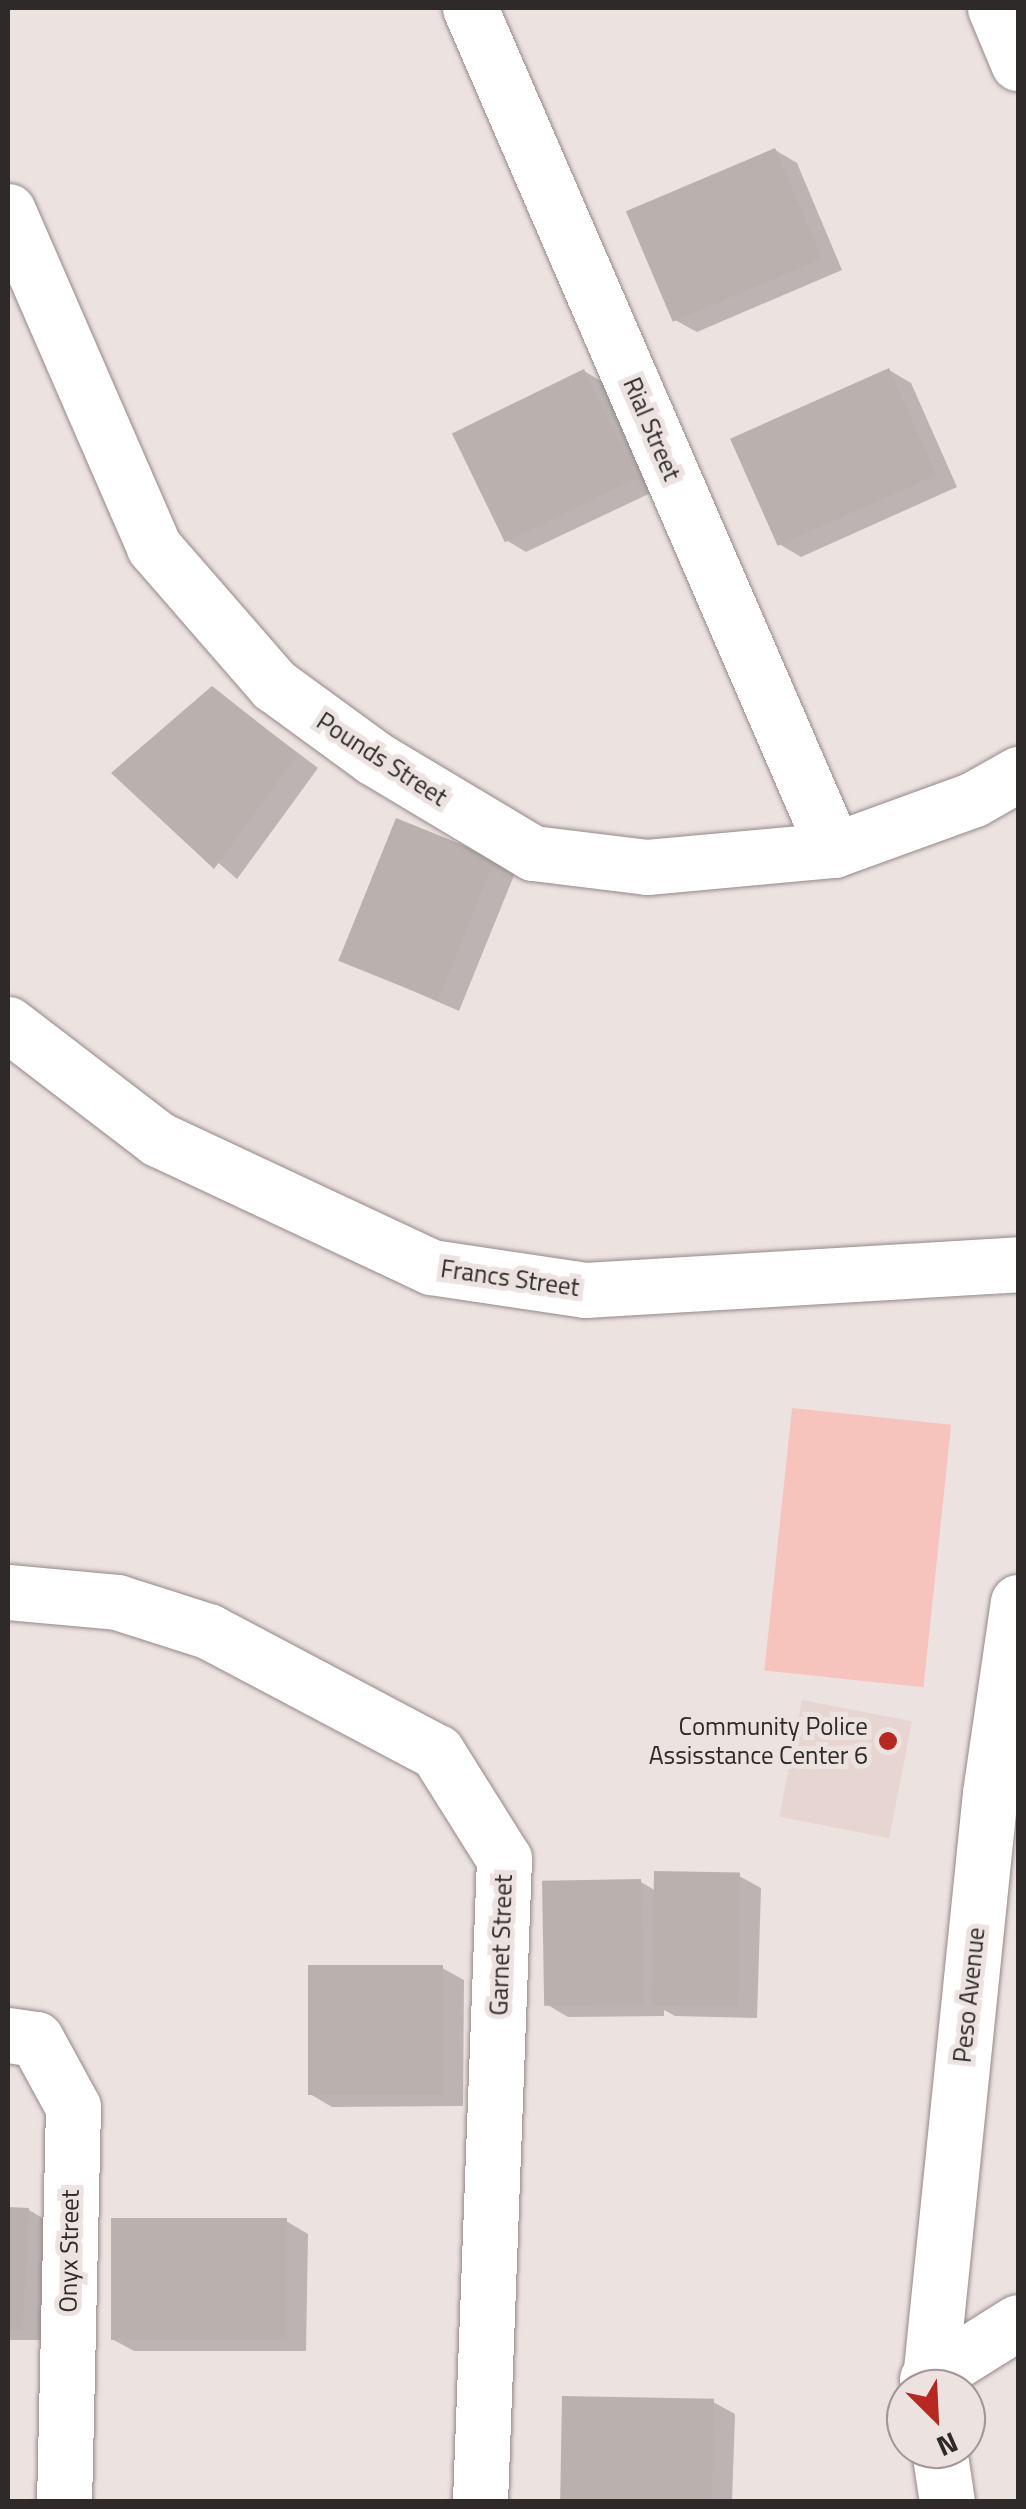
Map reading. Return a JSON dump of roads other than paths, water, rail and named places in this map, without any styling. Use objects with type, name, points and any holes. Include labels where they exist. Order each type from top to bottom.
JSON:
[{"type":"street","name":"Rial Street","points":[[470,8],[834,850]]},
{"type":"street","points":[[994,8],[1018,63]]},
{"type":"street","name":"Pounds Street","points":[[8,210],[154,547],[274,684],[374,758],[533,853],[648,867],[834,850],[974,799],[1018,774]]},
{"type":"street","name":"Francs Street","points":[[8,1024],[158,1139],[430,1267],[585,1290],[1018,1264]]},
{"type":"street","name":"Garnet Street","points":[[8,1592],[117,1602],[208,1632],[438,1752],[504,1859],[480,2502]]},
{"type":"street","name":"Peso Avenue","points":[[930,2369],[1004,1784],[1018,1602]]},
{"type":"street","name":"Onyx Street","points":[[8,2034],[36,2038],[73,2106],[64,2502]]},
{"type":"street","points":[[950,2369],[1018,2322]]},
{"type":"street","points":[[941,2469],[947,2502]]},
{"type":"place","name":"Community Police Assisstance Center 6","points":[[888,1741]]}]
